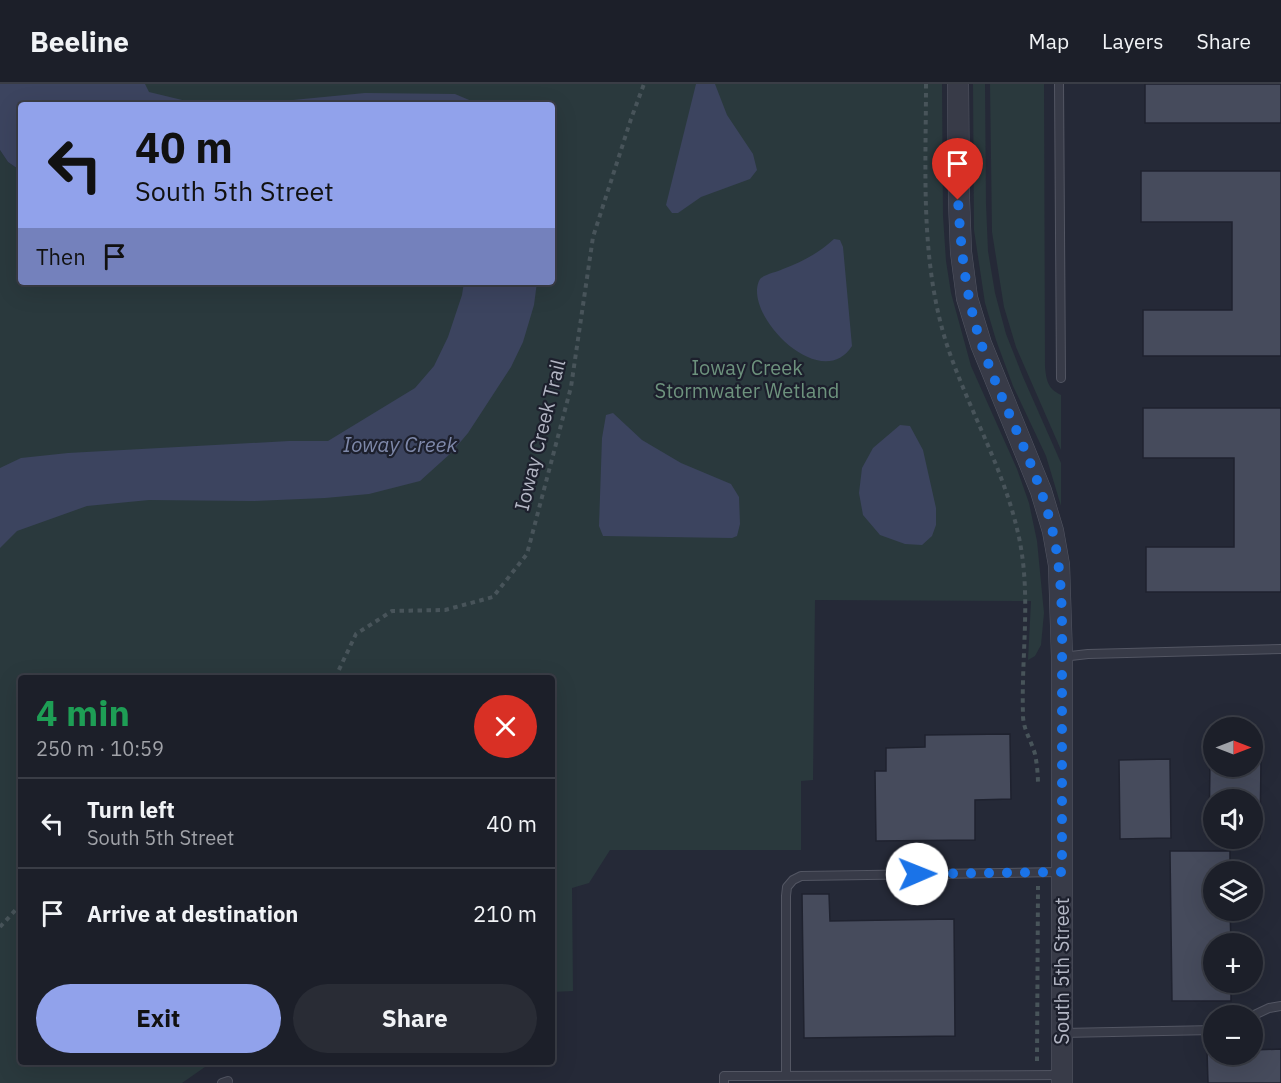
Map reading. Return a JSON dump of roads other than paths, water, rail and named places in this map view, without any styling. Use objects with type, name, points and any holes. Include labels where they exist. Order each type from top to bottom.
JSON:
[{"type":"street","name":"South 5th Street","points":[[958,84],[959,210],[961,252],[967,298],[981,344],[1028,456],[1053,531],[1059,565],[1062,657],[1062,1079]]},
{"type":"lane","points":[[1059,84],[1061,378]]},
{"type":"lane","points":[[1062,657],[1089,654],[1281,649]]},
{"type":"lane","points":[[786,1076],[786,896],[787,887],[793,880],[801,876],[1062,872]]},
{"type":"lane","points":[[1263,1011],[1281,1006]]},
{"type":"lane","points":[[1062,1033],[1203,1030]]},
{"type":"lane","points":[[724,1083],[724,1076],[1062,1079]]},
{"type":"water","points":[[0,84],[145,84],[149,92],[191,102],[18,102],[18,169],[8,162],[0,150]]},
{"type":"water","points":[[696,84],[715,84],[727,115],[753,154],[757,170],[750,179],[701,197],[678,213],[672,213],[666,205]]},
{"type":"water","points":[[365,93],[455,94],[474,102],[271,102]]},
{"type":"water","points":[[834,239],[840,240],[843,247],[852,346],[840,358],[825,361],[810,358],[794,349],[780,337],[768,322],[760,306],[757,289],[761,278],[804,260]]},
{"type":"water","name":"Ioway Creek","points":[[464,285],[537,285],[534,305],[523,342],[511,367],[468,433],[451,453],[420,481],[369,494],[325,498],[254,501],[149,500],[87,506],[17,531],[0,548],[0,468],[21,458],[68,453],[328,441],[415,388],[434,366],[448,337]]},
{"type":"water","points":[[613,413],[642,440],[681,463],[731,484],[739,497],[740,524],[737,536],[732,538],[603,536],[599,526],[602,438],[606,415]]},
{"type":"water","points":[[900,425],[910,426],[923,450],[936,508],[936,525],[932,536],[922,545],[905,544],[880,535],[863,515],[859,493],[862,468],[873,448]]},
{"type":"park label","name":"Ioway Creek Stormwater Wetland","points":[[747,380]]}]
